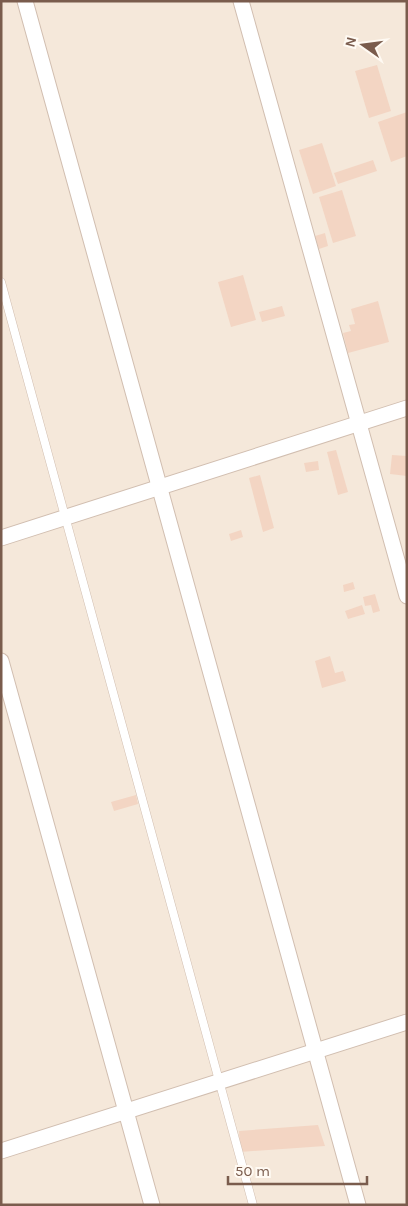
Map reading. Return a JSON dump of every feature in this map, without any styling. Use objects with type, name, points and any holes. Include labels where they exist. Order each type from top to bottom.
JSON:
[{"type":"street","points":[[25,1],[358,1205]]},
{"type":"street","points":[[241,1],[407,596]]},
{"type":"street","points":[[1,538],[407,408]]},
{"type":"street","points":[[1,661],[152,1205]]},
{"type":"street","points":[[1,1151],[407,1022]]},
{"type":"lane","points":[[1,282],[253,1205]]},
{"type":"shaded area","points":[[1,1],[407,1],[407,1205],[1,1205]]},
{"type":"building","points":[[377,65],[391,111],[369,118],[355,71]]},
{"type":"building","points":[[407,112],[407,156],[391,162],[378,122]]},
{"type":"building","points":[[322,143],[336,186],[313,194],[299,150]]},
{"type":"building","points":[[373,160],[377,171],[338,184],[334,173]]},
{"type":"building","points":[[342,190],[356,236],[333,243],[319,197]]},
{"type":"building","points":[[325,233],[328,246],[319,249],[315,236]]},
{"type":"building","points":[[243,275],[256,320],[231,327],[218,282]]},
{"type":"building","points":[[378,301],[389,342],[348,353],[343,333],[351,331],[349,325],[355,324],[351,309]]},
{"type":"building","points":[[282,306],[285,316],[262,322],[259,312]]},
{"type":"building","points":[[336,450],[348,492],[338,495],[327,452]]},
{"type":"building","points":[[392,455],[407,456],[407,476],[390,474]]},
{"type":"building","points":[[318,461],[319,470],[306,472],[304,463]]},
{"type":"building","points":[[260,475],[274,528],[263,532],[249,478]]},
{"type":"building","points":[[241,530],[243,537],[231,541],[229,534]]},
{"type":"building","points":[[353,582],[355,589],[344,592],[343,585]]},
{"type":"building","points":[[375,594],[380,611],[373,613],[371,605],[365,606],[363,597]]},
{"type":"building","points":[[362,605],[365,614],[348,619],[345,611]]},
{"type":"building","points":[[330,656],[335,673],[343,671],[346,681],[322,688],[315,661]]},
{"type":"building","points":[[136,795],[138,804],[114,811],[111,802]]},
{"type":"building","points":[[318,1125],[325,1146],[240,1152],[239,1131]]}]
